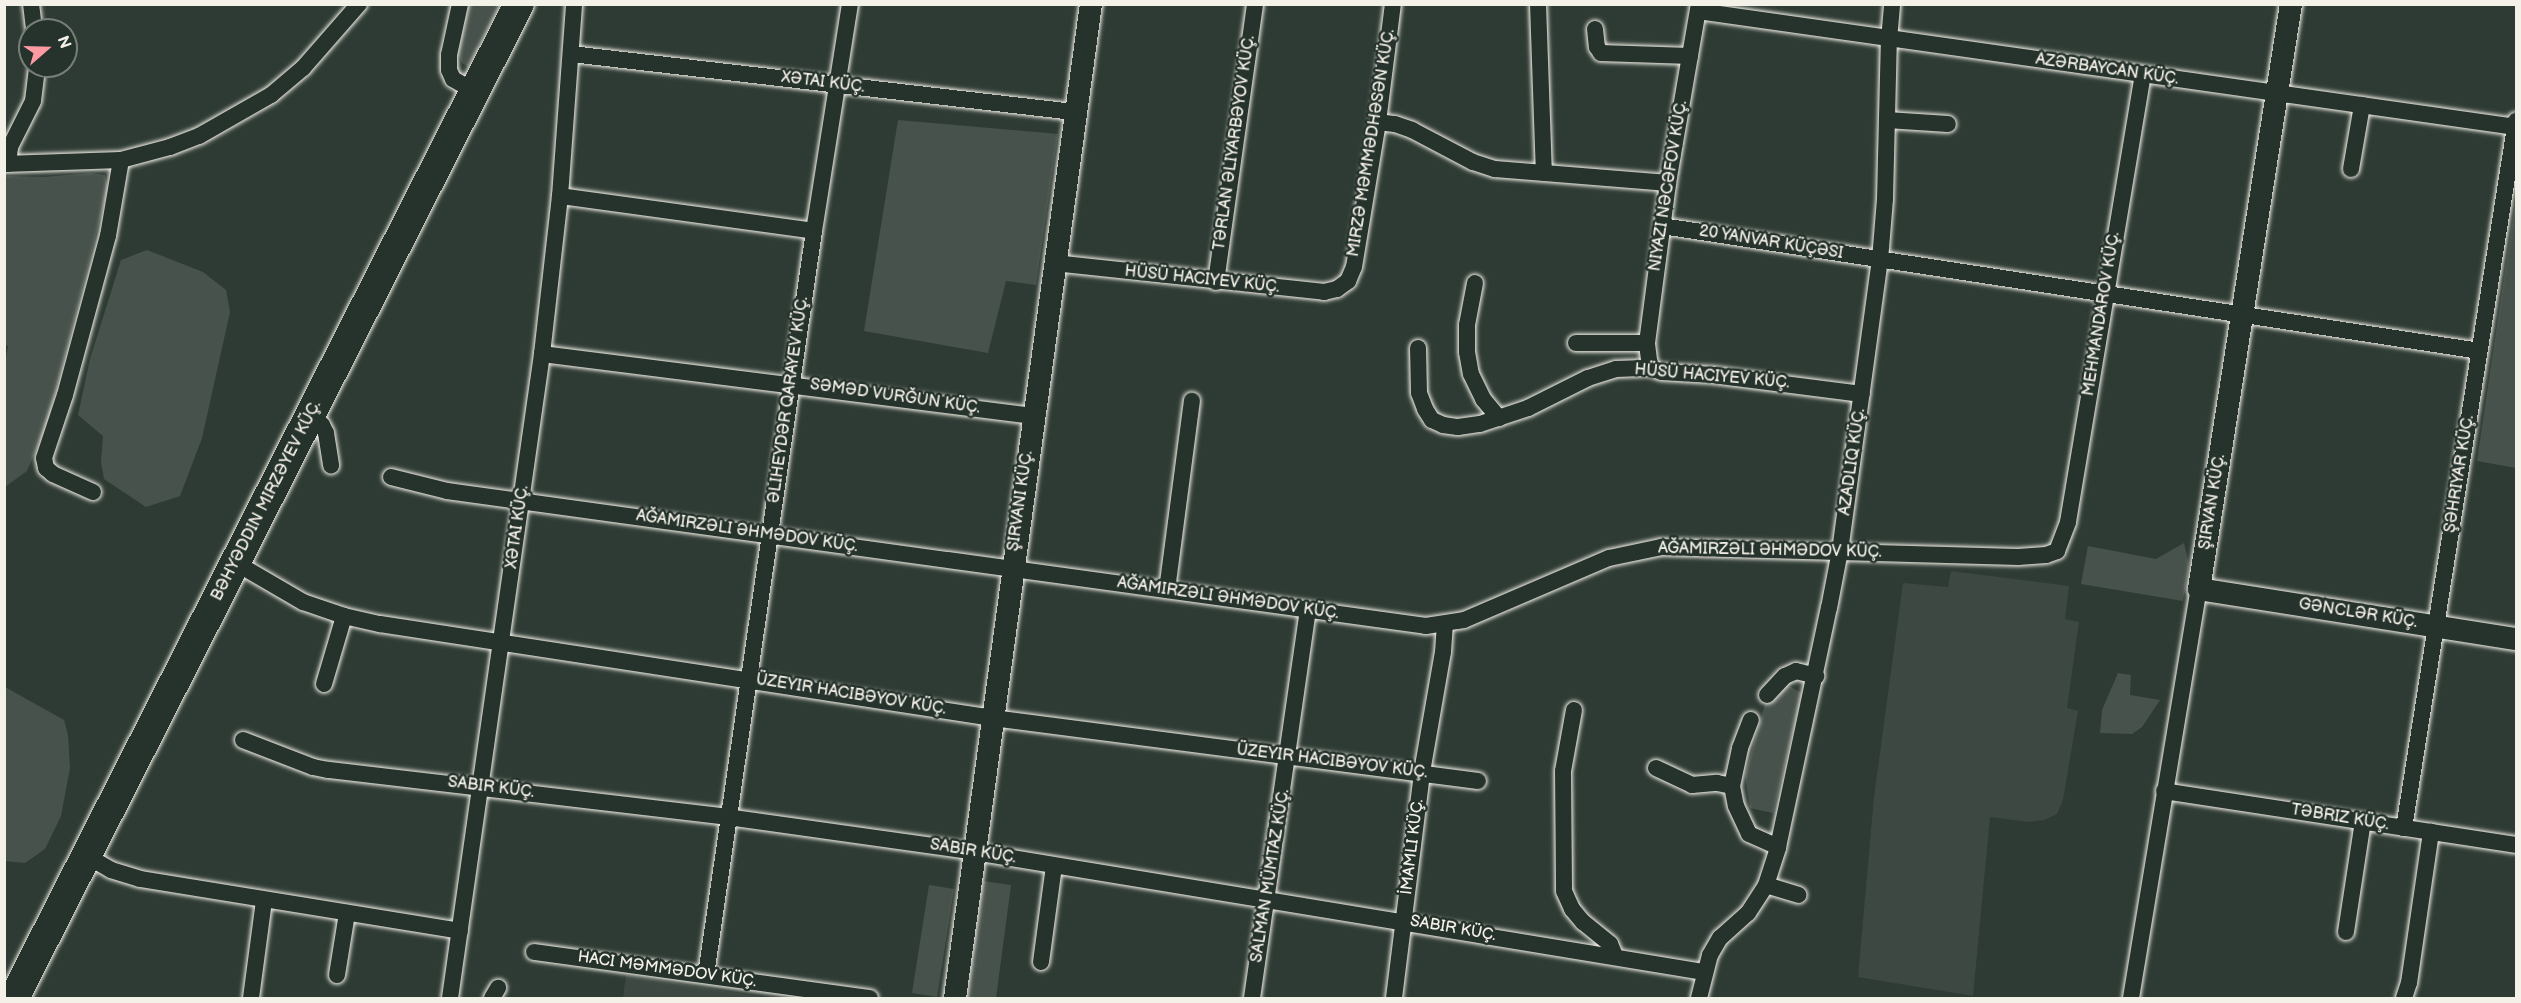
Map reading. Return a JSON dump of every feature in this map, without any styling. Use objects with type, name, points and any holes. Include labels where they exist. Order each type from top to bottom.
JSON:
[{"type":"highway","name":"BƏHYƏDDIN MIRZƏYEV KÜÇ.","points":[[14,999],[519,4]]},
{"type":"main road","name":"ŞIRVANI KÜÇ.","points":[[955,999],[1074,112],[1091,4]]},
{"type":"main road","name":"ŞIRVAN KÜÇ.","points":[[2199,588],[2291,4]]},
{"type":"main road","name":"GƏNCLƏR KÜÇ.","points":[[2199,588],[2517,639]]},
{"type":"street","points":[[36,78],[33,101],[10,147],[6,164],[122,159],[170,147],[199,136],[272,95],[303,68],[359,4]]},
{"type":"street","points":[[460,4],[448,55],[449,70],[453,79],[474,92]]},
{"type":"street","name":"XƏTAI KÜÇ.","points":[[450,999],[542,354],[560,196],[574,4]]},
{"type":"street","name":"ƏLIHEYDƏR QARAYEV KÜÇ.","points":[[706,975],[727,817],[850,4]]},
{"type":"street","name":"TƏRLAN ƏLIYARBƏYOV KÜÇ.","points":[[1216,282],[1255,4]]},
{"type":"street","name":"MIRZƏ MƏMMƏDHƏSƏN KÜÇ.","points":[[1216,282],[1324,292],[1337,289],[1348,281],[1354,267],[1378,122],[1393,4]]},
{"type":"street","points":[[1538,4],[1544,173]]},
{"type":"street","points":[[1699,999],[1704,972],[1715,945],[1749,913],[1766,885],[1778,847],[1816,676],[1840,551],[1880,260],[1885,199],[1892,4]]},
{"type":"street","name":"AZƏRBAYCAN KÜÇ.","points":[[1699,8],[1889,40],[2516,125]]},
{"type":"street","name":"NIYAZI NƏCƏFOV KÜÇ.","points":[[1650,368],[1647,343],[1662,226],[1699,8]]},
{"type":"street","points":[[1595,29],[1597,47],[1601,53],[1690,56]]},
{"type":"street","name":"XƏTAI KÜÇ.","points":[[572,54],[1074,112]]},
{"type":"street","name":"MEHMANDAROV KÜÇ.","points":[[2057,550],[2068,522],[2143,75]]},
{"type":"street","points":[[2350,169],[2362,105]]},
{"type":"street","points":[[1887,120],[1948,124]]},
{"type":"street","points":[[1378,122],[1395,124],[1412,130],[1473,162],[1495,169],[1668,183]]},
{"type":"street","name":"ŞƏHRIYAR KÜÇ.","points":[[2404,828],[2516,125]]},
{"type":"street","points":[[93,492],[53,474],[46,468],[44,458],[66,395],[108,236],[122,159]]},
{"type":"street","points":[[560,196],[814,231]]},
{"type":"street","name":"20 YANVAR KÜÇƏSI","points":[[1662,226],[2480,351]]},
{"type":"street","points":[[1054,263],[1216,282]]},
{"type":"street","points":[[1475,283],[1467,325],[1467,352],[1472,374],[1483,399],[1499,418]]},
{"type":"street","points":[[1576,343],[1647,343]]},
{"type":"street","points":[[1418,348],[1419,393],[1432,420],[1443,425],[1458,426],[1499,418],[1547,400],[1602,371],[1650,368],[1662,372],[1713,375],[1862,394]]},
{"type":"street","name":"SƏMƏD VURĞUN KÜÇ.","points":[[542,354],[1033,416]]},
{"type":"street","points":[[1167,590],[1192,401]]},
{"type":"street","points":[[311,416],[322,424],[326,433],[330,465]]},
{"type":"street","name":"AĞAMIRZƏLI ƏHMƏDOV KÜÇ.","points":[[391,477],[447,491],[1425,626],[1444,625],[1474,616],[1589,565],[1643,549],[1674,547],[2018,557],[2046,555],[2057,550]]},
{"type":"street","points":[[236,563],[303,602],[344,616],[380,624],[993,718],[1478,781]]},
{"type":"street","name":"ŞIRVAN KÜÇ.","points":[[2131,999],[2199,588]]},
{"type":"street","name":"SALMAN MÜMTAZ KÜÇ.","points":[[1252,999],[1308,610]]},
{"type":"street","points":[[324,684],[344,616]]},
{"type":"street","points":[[1395,999],[1422,772],[1443,652],[1444,625]]},
{"type":"street","points":[[1767,695],[1785,676],[1796,671],[1816,676]]},
{"type":"street","points":[[1574,710],[1563,771],[1564,891],[1572,909],[1582,922],[1610,944],[1615,956]]},
{"type":"street","points":[[1751,720],[1740,748],[1732,786],[1736,806],[1749,834],[1778,847]]},
{"type":"street","name":"SABIR KÜÇ.","points":[[243,740],[321,769],[727,817],[975,852],[1268,898],[1704,972]]},
{"type":"street","points":[[1656,768],[1692,785],[1717,783],[1732,786]]},
{"type":"street","name":"TƏBRIZ KÜÇ.","points":[[2164,791],[2517,845]]},
{"type":"street","points":[[2346,932],[2363,821]]},
{"type":"street","points":[[2404,999],[2409,983],[2432,832]]},
{"type":"street","points":[[87,856],[126,876],[460,930]]},
{"type":"street","points":[[1041,963],[1054,866]]},
{"type":"street","points":[[1766,885],[1799,895]]},
{"type":"street","points":[[251,999],[264,900]]},
{"type":"street","points":[[337,975],[347,913]]},
{"type":"street","points":[[534,952],[870,999]]},
{"type":"shaded area","points":[[469,5],[500,5],[468,67],[462,63],[458,53]]},
{"type":"shaded area","points":[[898,120],[1058,134],[1036,285],[1006,281],[988,353],[864,331]]},
{"type":"shaded area","points":[[91,173],[105,175],[108,188],[47,425],[27,471],[5,487],[4,368],[8,346],[4,344],[5,176],[45,177]]},
{"type":"shaded area","points":[[2516,197],[2516,468],[2477,461]]},
{"type":"shaded area","points":[[147,250],[203,272],[226,290],[230,312],[202,438],[180,496],[146,507],[104,479],[101,462],[103,436],[78,415],[90,359],[121,260]]},
{"type":"shaded area","points":[[2184,543],[2189,564],[2183,601],[2081,584],[2088,546],[2156,559]]},
{"type":"shaded area","points":[[1951,571],[2069,586],[2065,619],[2079,622],[2067,708],[2078,711],[2063,800],[2057,814],[2044,820],[2029,822],[1990,817],[1973,996],[1858,977],[1874,797],[1903,583],[1948,587]]},
{"type":"shaded area","points":[[2118,673],[2131,675],[2130,695],[2160,700],[2142,727],[2132,734],[2100,733],[2102,710]]},
{"type":"shaded area","points":[[1787,685],[1802,693],[1773,813],[1750,808],[1745,775],[1765,704]]},
{"type":"shaded area","points":[[5,687],[64,720],[68,735],[70,768],[61,816],[45,849],[25,863],[5,861]]},
{"type":"shaded area","points":[[983,881],[1011,885],[996,998],[967,997]]},
{"type":"shaded area","points":[[929,885],[954,889],[937,997],[912,993]]},
{"type":"shaded area","points":[[626,975],[767,998],[623,998]]}]
